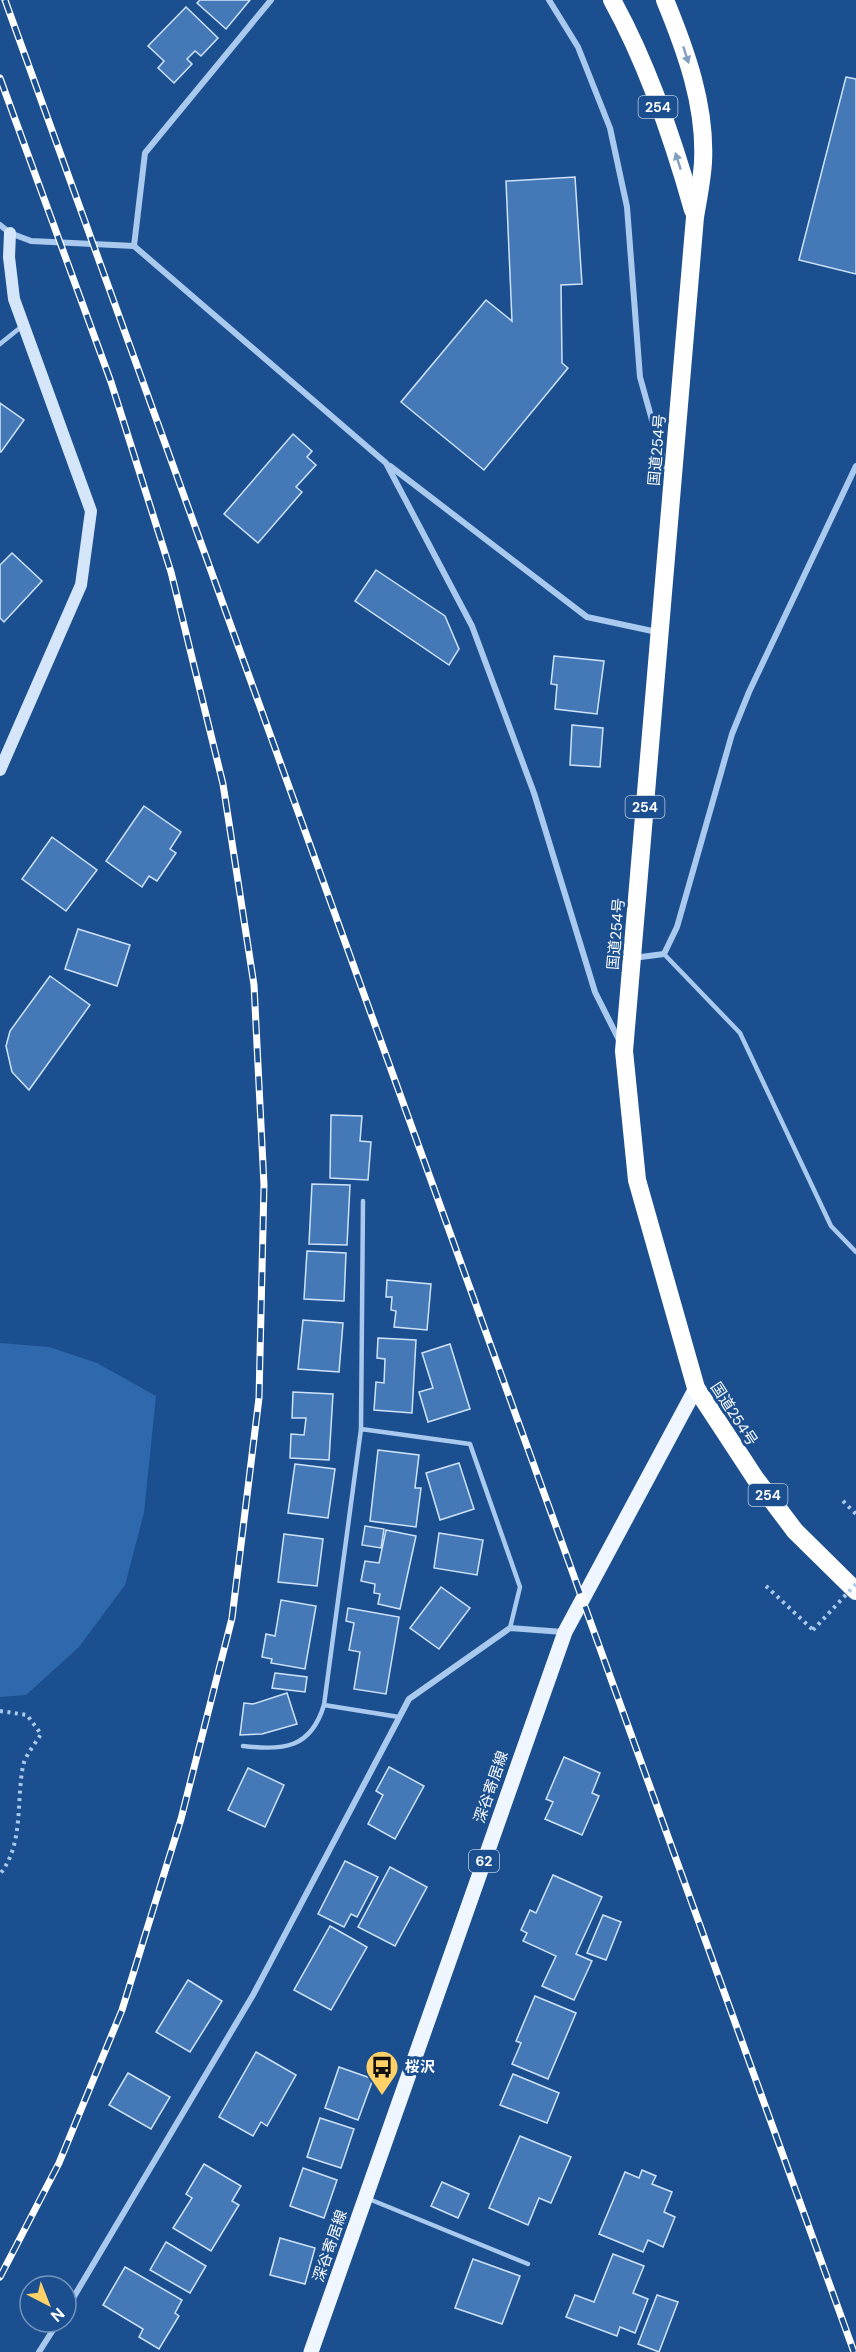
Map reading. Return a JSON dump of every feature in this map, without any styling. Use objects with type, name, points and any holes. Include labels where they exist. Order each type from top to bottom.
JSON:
[{"type":"highway","name":"国道254号","points":[[612,0],[626,26],[678,159],[695,217]]},
{"type":"highway","name":"国道254号","points":[[665,0],[688,58],[701,119],[703,162],[695,217],[624,1051],[637,1180],[696,1388],[755,1478],[795,1530],[856,1591]]},
{"type":"main road","name":"深谷寄居線","points":[[311,2352],[565,1632],[696,1388]]},
{"type":"street","points":[[134,246],[145,153],[271,0]]},
{"type":"street","points":[[549,0],[578,47],[610,128],[627,207],[640,377],[672,492]]},
{"type":"street","points":[[5,229],[32,240],[134,246],[386,463],[587,617],[660,633]]},
{"type":"street","points":[[0,770],[81,585],[91,511],[14,298],[5,229]]},
{"type":"street","points":[[386,463],[472,626],[534,793],[595,992],[624,1051]]},
{"type":"street","points":[[632,958],[664,954],[676,927],[732,734],[749,692],[856,466]]},
{"type":"street","points":[[78,2290],[253,1995],[409,1699],[510,1628],[565,1632]]},
{"type":"street","points":[[39,2352],[50,2334]]},
{"type":"lane","points":[[0,344],[24,326]]},
{"type":"lane","points":[[664,954],[740,1033],[831,1226],[856,1252]]},
{"type":"lane","points":[[243,1746],[269,1749],[298,1744],[318,1725],[324,1705],[361,1429],[363,1201]]},
{"type":"lane","points":[[361,1429],[470,1444],[520,1587],[510,1628]]},
{"type":"lane","points":[[324,1705],[399,1717]]},
{"type":"lane","points":[[366,2198],[528,2264]]},
{"type":"path","points":[[843,1501],[856,1514]]},
{"type":"path","points":[[766,1586],[813,1630],[856,1584]]},
{"type":"path","points":[[0,1711],[27,1715],[40,1734],[23,1764],[18,1827],[6,1866],[0,1874]]},
{"type":"shaded area","points":[[0,1343],[49,1347],[97,1363],[156,1396],[144,1513],[125,1585],[79,1647],[26,1695],[0,1697]]},
{"type":"building","points":[[200,0],[250,0],[226,29],[197,3]]},
{"type":"building","points":[[186,7],[218,38],[201,56],[195,51],[187,59],[192,64],[174,83],[158,68],[164,61],[148,46]]},
{"type":"building","points":[[846,77],[856,79],[856,274],[799,260]]},
{"type":"building","points":[[575,177],[582,284],[561,285],[562,363],[568,368],[484,470],[401,402],[486,300],[512,321],[506,181]]},
{"type":"building","points":[[0,403],[24,420],[1,452],[0,452]]},
{"type":"building","points":[[293,434],[312,451],[307,457],[316,465],[296,487],[302,492],[258,543],[224,514]]},
{"type":"building","points":[[12,553],[42,581],[4,622],[0,618],[0,565]]},
{"type":"building","points":[[376,570],[445,616],[459,649],[449,665],[355,601]]},
{"type":"building","points":[[554,656],[604,661],[597,714],[555,709],[557,685],[551,684]]},
{"type":"building","points":[[572,725],[603,728],[600,767],[570,765]]},
{"type":"building","points":[[144,806],[181,832],[170,849],[176,853],[157,881],[149,876],[142,887],[106,861]]},
{"type":"building","points":[[52,837],[97,870],[66,911],[22,879]]},
{"type":"building","points":[[78,929],[130,945],[117,986],[65,969]]},
{"type":"building","points":[[50,976],[90,1005],[29,1090],[12,1072],[6,1046],[10,1031]]},
{"type":"building","points":[[331,1115],[362,1116],[360,1141],[371,1142],[368,1180],[330,1178]]},
{"type":"building","points":[[312,1184],[350,1185],[347,1245],[309,1244]]},
{"type":"building","points":[[307,1251],[346,1253],[344,1301],[304,1299]]},
{"type":"building","points":[[387,1280],[431,1284],[427,1330],[394,1327],[396,1311],[391,1310],[392,1297],[386,1297]]},
{"type":"building","points":[[303,1320],[343,1323],[339,1372],[298,1369]]},
{"type":"building","points":[[378,1338],[416,1340],[412,1413],[374,1410],[376,1382],[384,1383],[385,1359],[377,1358]]},
{"type":"building","points":[[450,1344],[470,1409],[428,1422],[419,1392],[433,1388],[422,1353]]},
{"type":"building","points":[[293,1392],[333,1394],[329,1460],[290,1458],[291,1434],[304,1435],[306,1418],[292,1418]]},
{"type":"building","points":[[378,1450],[419,1455],[415,1488],[421,1488],[416,1527],[370,1521]]},
{"type":"building","points":[[459,1463],[474,1509],[440,1520],[426,1473]]},
{"type":"building","points":[[295,1464],[335,1469],[328,1518],[288,1513]]},
{"type":"building","points":[[365,1526],[384,1529],[381,1548],[362,1545]]},
{"type":"building","points":[[386,1530],[416,1536],[400,1609],[378,1604],[380,1594],[374,1593],[375,1584],[361,1581],[365,1561],[379,1563]]},
{"type":"building","points":[[439,1533],[483,1540],[477,1575],[434,1568]]},
{"type":"building","points":[[284,1534],[323,1539],[317,1586],[278,1582]]},
{"type":"building","points":[[441,1587],[470,1608],[439,1649],[410,1628]]},
{"type":"building","points":[[281,1600],[316,1606],[305,1669],[271,1663],[272,1659],[262,1657],[266,1634],[275,1636]]},
{"type":"building","points":[[348,1608],[399,1617],[386,1694],[354,1689],[360,1652],[349,1650],[354,1623],[346,1621]]},
{"type":"building","points":[[275,1673],[307,1677],[305,1692],[272,1688]]},
{"type":"building","points":[[287,1693],[297,1724],[262,1734],[240,1735],[244,1703],[253,1704]]},
{"type":"building","points":[[564,1757],[600,1773],[592,1793],[599,1796],[582,1835],[545,1819],[553,1802],[546,1799]]},
{"type":"building","points":[[389,1767],[424,1786],[395,1839],[368,1824],[383,1795],[376,1791]]},
{"type":"building","points":[[248,1768],[284,1785],[265,1827],[228,1810]]},
{"type":"building","points":[[345,1861],[378,1877],[357,1917],[351,1914],[344,1927],[318,1914]]},
{"type":"building","points":[[390,1867],[427,1887],[395,1946],[358,1927]]},
{"type":"building","points":[[553,1875],[602,1897],[576,1954],[592,1961],[574,2000],[542,1986],[556,1956],[523,1941],[527,1933],[521,1930],[530,1910],[536,1913]]},
{"type":"building","points":[[603,1915],[621,1922],[606,1960],[587,1953]]},
{"type":"building","points":[[330,1926],[367,1947],[331,2010],[294,1990]]},
{"type":"building","points":[[188,1980],[222,2001],[190,2052],[156,2032]]},
{"type":"building","points":[[535,1996],[576,2013],[548,2079],[512,2064],[521,2043],[516,2041]]},
{"type":"building","points":[[256,2052],[296,2075],[267,2126],[261,2122],[253,2136],[219,2117]]},
{"type":"building","points":[[339,2067],[373,2079],[358,2120],[325,2108]]},
{"type":"building","points":[[128,2073],[170,2097],[151,2129],[109,2105]]},
{"type":"building","points":[[513,2074],[559,2093],[547,2123],[500,2105]]},
{"type":"building","points":[[320,2118],[354,2129],[341,2168],[307,2157]]},
{"type":"building","points":[[520,2136],[571,2157],[551,2203],[539,2198],[528,2225],[489,2208]]},
{"type":"building","points":[[204,2164],[241,2186],[232,2201],[239,2205],[211,2251],[173,2228],[192,2198],[186,2194]]},
{"type":"building","points":[[303,2168],[337,2180],[324,2218],[290,2206]]},
{"type":"building","points":[[642,2170],[656,2176],[652,2184],[672,2192],[664,2212],[675,2217],[663,2247],[648,2240],[643,2252],[599,2234],[625,2172],[639,2178]]},
{"type":"building","points":[[442,2182],[469,2194],[458,2218],[431,2206]]},
{"type":"building","points":[[280,2238],[315,2248],[305,2284],[270,2275]]},
{"type":"building","points":[[166,2242],[206,2266],[190,2293],[150,2270]]},
{"type":"building","points":[[613,2254],[644,2266],[633,2293],[648,2299],[635,2333],[620,2327],[617,2336],[566,2317],[575,2295],[594,2302]]},
{"type":"building","points":[[473,2259],[520,2276],[502,2324],[455,2308]]},
{"type":"building","points":[[125,2267],[182,2300],[175,2313],[179,2316],[159,2349],[139,2337],[143,2329],[103,2305]]},
{"type":"building","points":[[657,2295],[678,2302],[659,2352],[638,2344]]},
{"type":"railway","points":[[5,0],[854,2352]]},
{"type":"railway","points":[[0,78],[111,382],[171,572],[223,784],[254,985],[264,1185],[259,1398],[232,1618],[181,1819],[122,2010],[59,2163],[0,2277]]},
{"type":"place","name":"桜沢","points":[[382,2096]]}]
